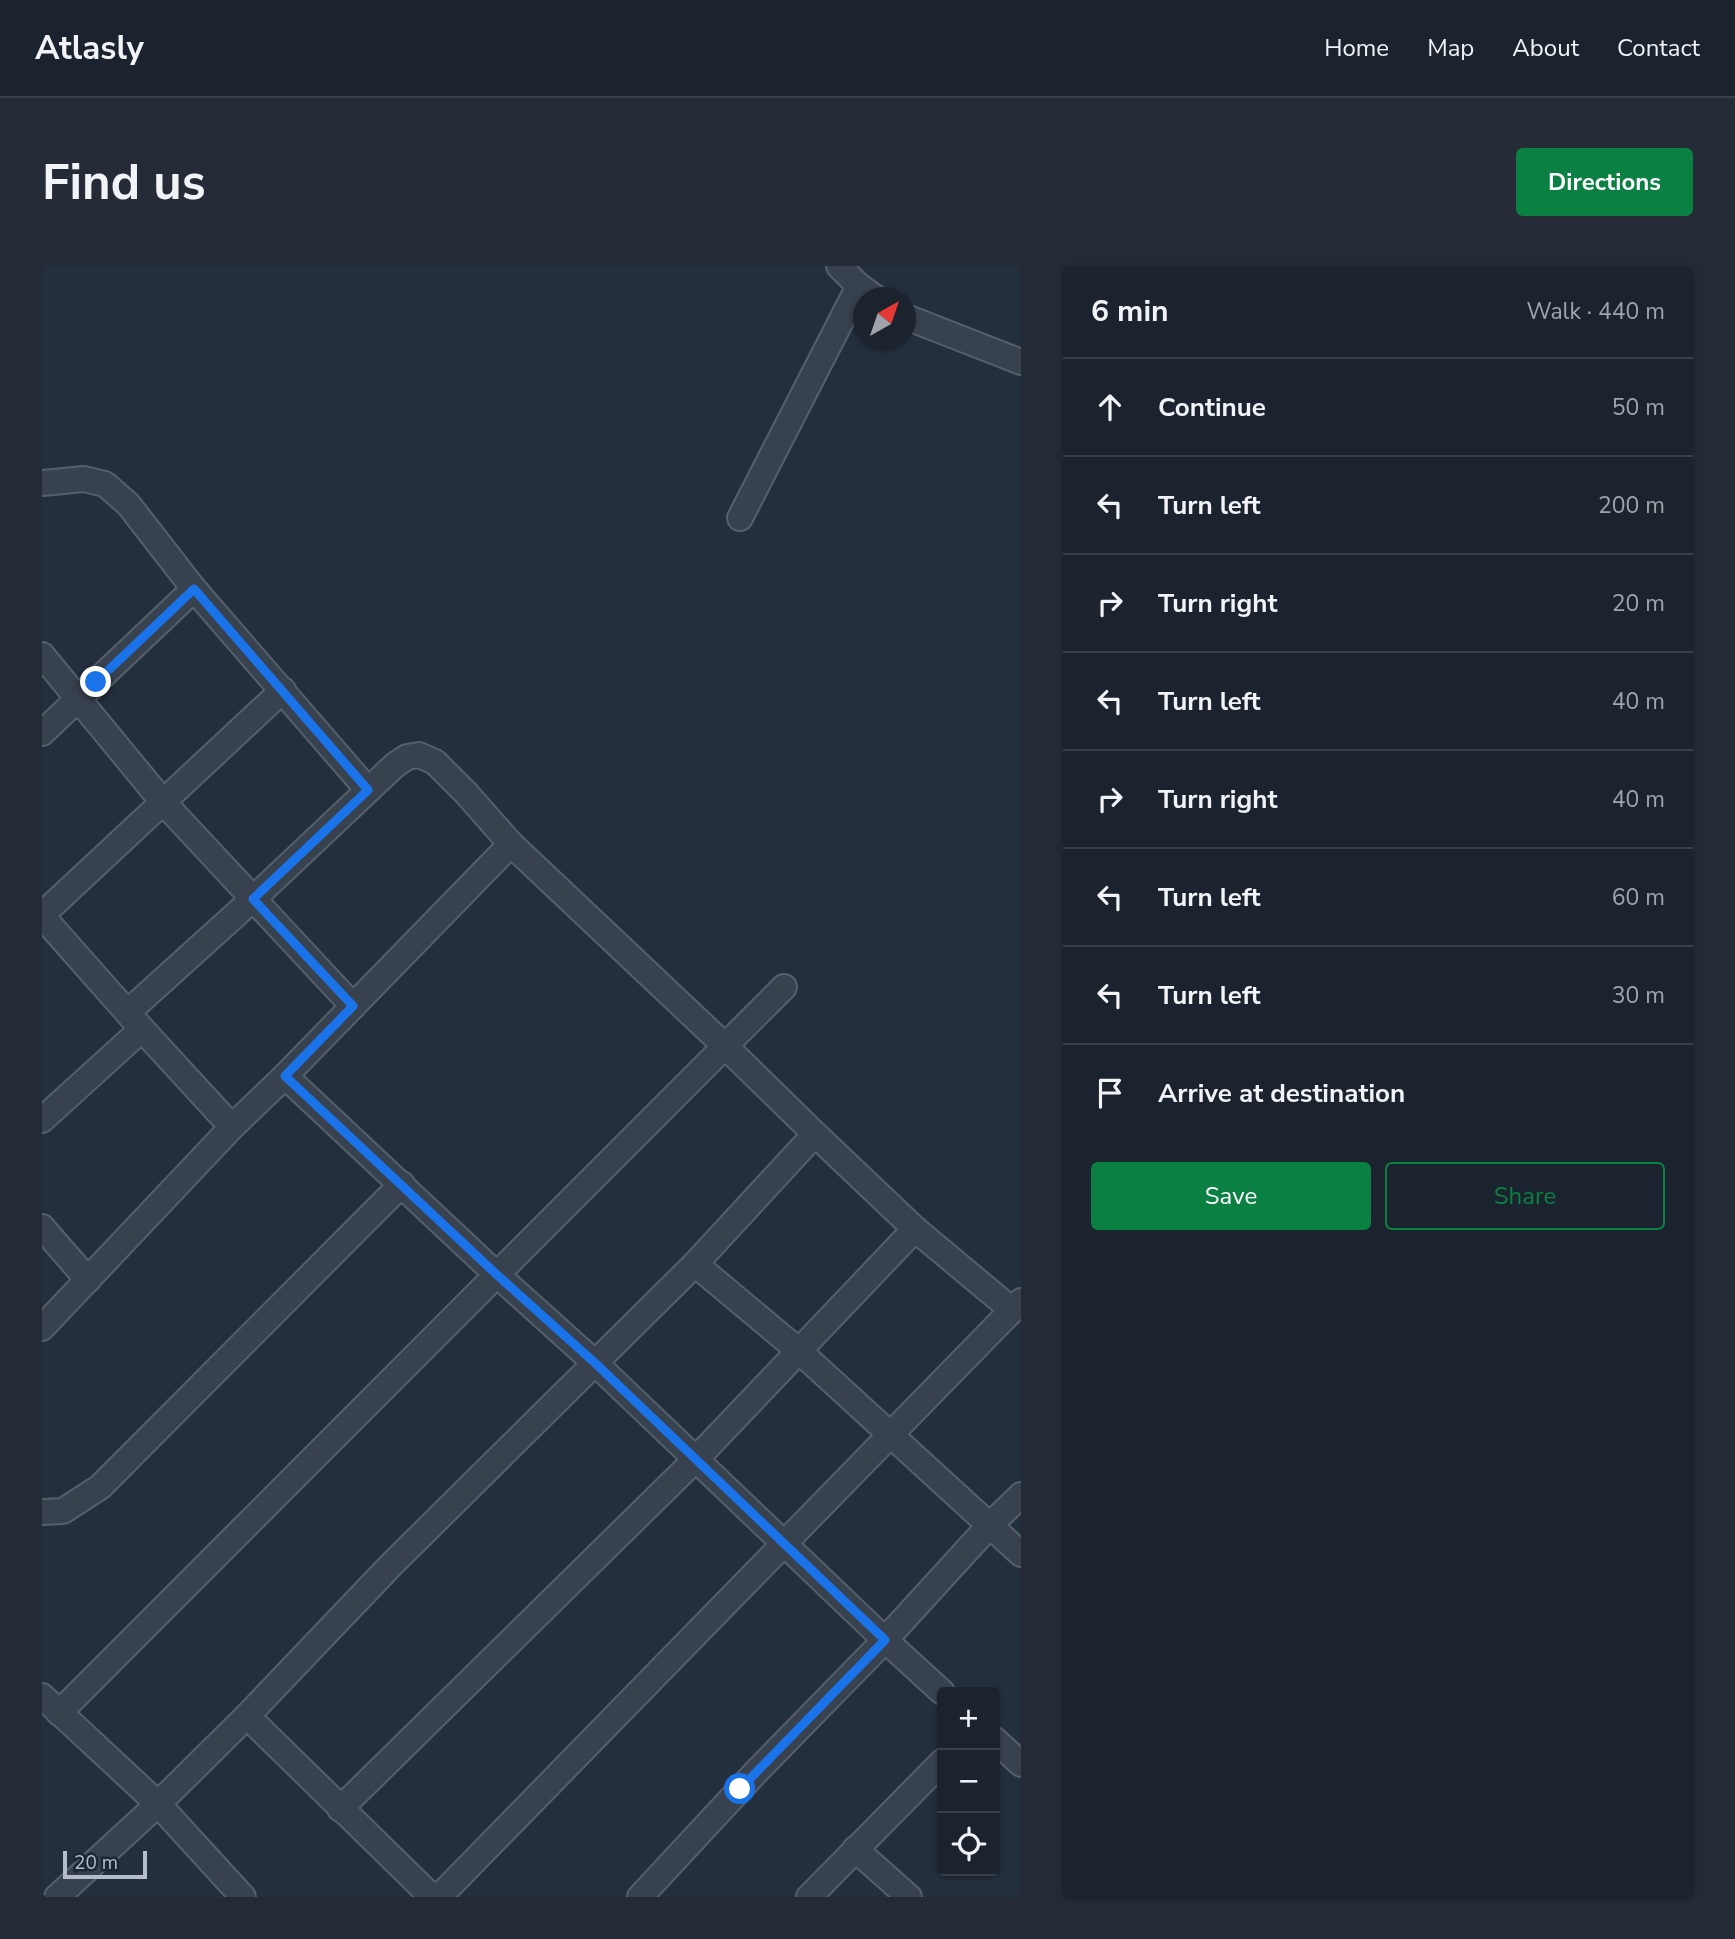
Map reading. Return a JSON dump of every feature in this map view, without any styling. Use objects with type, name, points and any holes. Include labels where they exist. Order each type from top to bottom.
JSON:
[{"type":"street","points":[[839,266],[862,287]]},
{"type":"street","points":[[740,517],[853,317]]},
{"type":"street","points":[[916,321],[1021,362]]},
{"type":"street","points":[[42,483],[84,479],[105,484],[128,504],[194,589],[368,790]]},
{"type":"street","points":[[42,733],[194,589]]},
{"type":"street","points":[[42,655],[76,700],[163,803],[353,1006]]},
{"type":"street","points":[[233,1127],[42,915],[283,690]]},
{"type":"street","points":[[42,1120],[253,899],[368,790],[407,757],[419,755],[435,762],[511,844],[915,1229],[1016,1305],[439,1897]]},
{"type":"street","points":[[42,1328],[233,1127],[511,844]]},
{"type":"street","points":[[243,1897],[158,1804],[50,1704],[495,1273],[784,987]]},
{"type":"street","points":[[285,1076],[595,1363],[937,1687]]},
{"type":"street","points":[[70,1893],[247,1716],[391,1565],[695,1264],[815,1135]]},
{"type":"street","points":[[42,1513],[63,1511],[100,1487],[402,1184]]},
{"type":"street","points":[[42,1227],[88,1280]]},
{"type":"street","points":[[340,1809],[696,1459],[915,1229]]},
{"type":"street","points":[[695,1264],[799,1351],[1021,1554]]},
{"type":"street","points":[[640,1897],[1021,1495]]},
{"type":"street","points":[[247,1716],[432,1897]]},
{"type":"street","points":[[1000,1744],[1021,1763]]},
{"type":"street","points":[[809,1897],[937,1767]]},
{"type":"street","points":[[855,1849],[909,1897]]},
{"type":"route","points":[[96,682],[194,589],[368,790],[253,899],[353,1006],[285,1076],[595,1363],[885,1640],[740,1789]]}]
